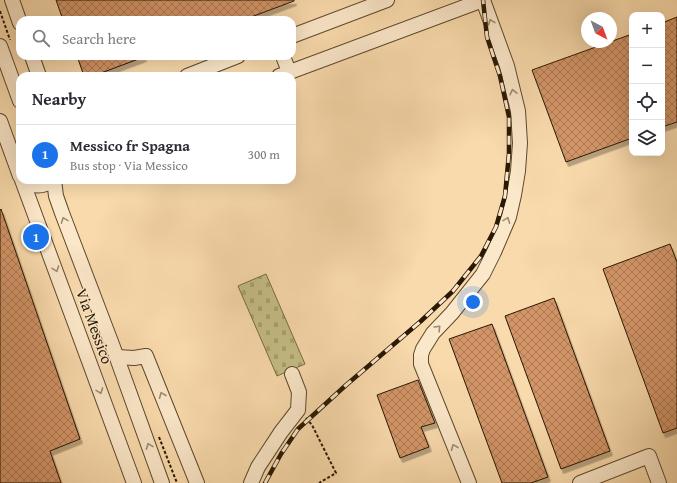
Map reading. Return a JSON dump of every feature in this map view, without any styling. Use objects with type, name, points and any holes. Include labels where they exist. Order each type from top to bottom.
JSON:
[{"type":"street","points":[[12,0],[18,16]]},
{"type":"street","points":[[296,34],[387,0]]},
{"type":"street","points":[[289,72],[483,0],[507,66],[518,112],[520,143],[518,171],[514,195],[509,217],[483,274],[452,314],[433,333],[421,355],[421,364],[469,483]]},
{"type":"street","points":[[0,46],[16,90]]},
{"type":"street","points":[[33,60],[38,72]]},
{"type":"street","points":[[197,72],[228,60]]},
{"type":"street","points":[[283,60],[284,72]]},
{"type":"street","name":"Via Messico","points":[[0,121],[16,163]]},
{"type":"street","name":"Via Messico","points":[[24,184],[134,483]]},
{"type":"street","name":"Via Messico","points":[[29,184],[37,186],[47,184]]},
{"type":"street","name":"Via Messico","points":[[54,184],[62,213],[117,358],[162,483]]},
{"type":"street","points":[[117,358],[146,356],[197,483]]},
{"type":"street","points":[[252,483],[258,467],[281,432],[298,410],[299,392],[292,374]]},
{"type":"street","points":[[580,483],[649,456],[659,483]]},
{"type":"path","points":[[298,410],[312,425],[336,473],[319,483]]},
{"type":"green space","points":[[266,274],[305,364],[277,376],[238,286]]},
{"type":"building","points":[[56,0],[294,0],[254,16],[62,16]]},
{"type":"building","points":[[677,17],[677,122],[665,126],[665,48],[665,22]]},
{"type":"building","points":[[629,35],[629,139],[566,162],[532,70],[593,48],[617,48],[617,39]]},
{"type":"building","points":[[78,60],[136,60],[104,72],[83,72]]},
{"type":"building","points":[[1,209],[80,439],[50,451],[61,483],[0,483]]},
{"type":"building","points":[[670,244],[677,262],[677,428],[663,433],[603,269]]},
{"type":"building","points":[[554,298],[610,451],[561,469],[505,316]]},
{"type":"building","points":[[492,324],[548,477],[531,483],[502,483],[449,339]]},
{"type":"building","points":[[418,380],[435,423],[421,427],[429,447],[400,458],[377,395]]},
{"type":"railway","points":[[265,483],[281,454],[298,429],[453,291],[481,256],[496,227],[505,196],[509,153],[509,117],[500,76],[487,37],[483,0]]},
{"type":"place","name":"Messico fr Spagna","points":[[36,237]]}]
